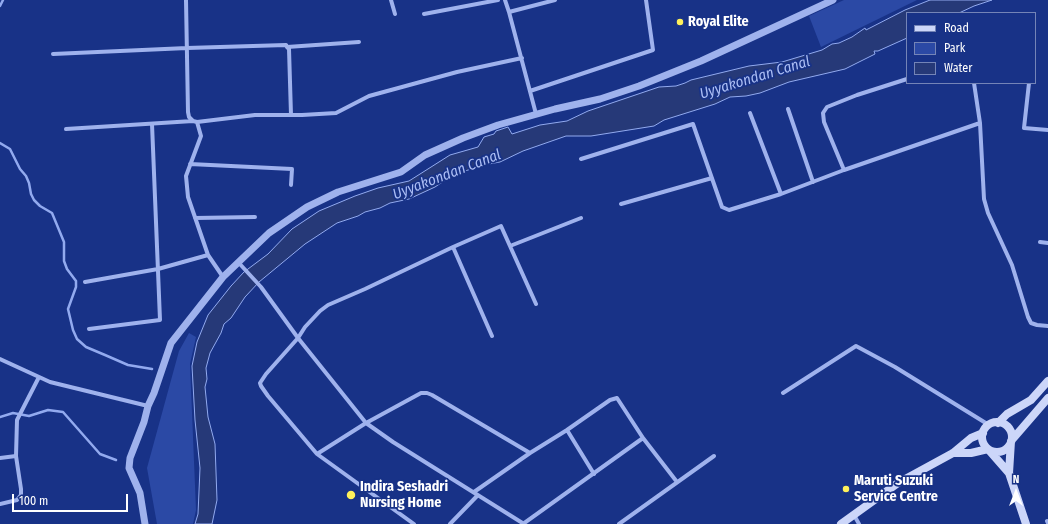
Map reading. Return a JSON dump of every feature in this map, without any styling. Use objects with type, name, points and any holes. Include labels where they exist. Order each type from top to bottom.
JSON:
[{"type":"main road","points":[[998,423],[1007,414],[1031,400],[1048,381]]},
{"type":"main road","points":[[953,453],[971,453],[988,449],[999,452],[1009,447],[1011,442],[1048,398]]},
{"type":"main road","points":[[841,524],[898,483],[953,453],[971,438],[983,433],[989,425],[998,423],[1003,424],[1010,430],[1012,435],[1009,473],[1026,524]]},
{"type":"main road","points":[[983,433],[984,444],[1009,473]]},
{"type":"street","points":[[186,0],[188,112],[190,117],[195,122],[201,136],[186,176],[188,197],[208,255],[223,277]]},
{"type":"street","points":[[391,0],[395,14]]},
{"type":"street","points":[[424,14],[498,0]]},
{"type":"street","points":[[505,0],[510,12],[536,114]]},
{"type":"street","points":[[510,12],[555,0]]},
{"type":"street","points":[[530,91],[653,50],[646,0]]},
{"type":"street","points":[[145,524],[140,493],[129,468],[130,458],[171,343],[223,277],[268,233],[307,207],[338,192],[401,172],[425,155],[463,138],[498,125],[536,114],[600,99],[639,86],[701,61],[834,0]]},
{"type":"street","points":[[54,54],[286,45],[287,47],[360,42]]},
{"type":"street","points":[[287,47],[291,115]]},
{"type":"street","points":[[66,129],[195,122],[255,115],[291,115],[336,112],[369,96],[457,72],[522,58]]},
{"type":"street","points":[[844,170],[824,122],[823,113],[827,107],[857,95],[906,79]]},
{"type":"street","points":[[974,84],[980,123],[984,199],[988,213],[1012,265],[1028,317],[1032,323],[1048,326]]},
{"type":"street","points":[[1029,84],[1024,128],[1048,130]]},
{"type":"street","points":[[788,109],[813,182]]},
{"type":"street","points":[[750,113],[781,194]]},
{"type":"street","points":[[581,159],[693,124],[722,207],[729,210],[781,194],[844,170],[980,123]]},
{"type":"street","points":[[89,329],[160,320],[152,124]]},
{"type":"street","points":[[190,164],[292,168],[291,185]]},
{"type":"street","points":[[621,204],[712,178]]},
{"type":"street","points":[[195,218],[255,217]]},
{"type":"street","points":[[510,246],[580,218]]},
{"type":"street","points":[[414,524],[317,454],[261,386],[261,380],[298,338],[314,317],[328,305],[501,226],[536,304]]},
{"type":"street","points":[[1040,242],[1048,243]]},
{"type":"street","points":[[453,247],[492,336]]},
{"type":"street","points":[[84,282],[158,269],[208,255]]},
{"type":"street","points":[[238,262],[260,287],[298,338],[366,423],[393,442],[523,524],[643,438]]},
{"type":"street","points":[[783,393],[856,346],[896,367],[989,425]]},
{"type":"street","points":[[0,359],[50,382],[148,406]]},
{"type":"street","points":[[0,504],[16,500],[21,495],[16,456],[17,420],[39,377]]},
{"type":"street","points":[[317,454],[366,423],[421,393],[432,395],[530,453]]},
{"type":"street","points":[[474,492],[610,400],[617,398],[643,438],[677,482]]},
{"type":"street","points":[[567,430],[594,474]]},
{"type":"street","points":[[0,458],[16,456]]},
{"type":"street","points":[[619,524],[714,456]]},
{"type":"street","points":[[453,523],[478,495]]},
{"type":"street","points":[[854,515],[859,524]]},
{"type":"green space","points":[[844,0],[917,0],[821,47],[809,16]]},
{"type":"green space","points":[[189,333],[196,337],[190,364],[196,510],[193,524],[157,524],[147,468],[179,351]]},
{"type":"water","name":"Uyyakondan Canal","points":[[930,0],[992,0],[961,12],[906,12],[906,38],[878,51],[874,51],[875,54],[845,69],[789,82],[760,93],[730,97],[715,104],[664,120],[654,126],[591,136],[566,136],[523,151],[500,162],[483,165],[453,175],[435,187],[409,199],[390,203],[337,223],[305,244],[259,282],[245,297],[231,318],[224,324],[221,333],[210,353],[206,368],[207,379],[205,387],[208,417],[215,444],[217,500],[212,524],[195,524],[198,514],[200,468],[195,420],[192,366],[197,342],[208,315],[231,286],[244,272],[268,254],[292,229],[319,211],[355,196],[378,188],[409,181],[450,155],[478,147],[484,137],[494,134],[496,131],[508,127],[512,134],[540,125],[567,121],[588,111],[659,87],[676,86],[691,80],[749,66],[782,62],[822,50],[832,44],[839,43],[852,37],[865,28],[866,30],[905,10]]},
{"type":"waterway","points":[[0,6],[3,0]]},
{"type":"waterway","points":[[0,143],[10,149],[20,169],[26,176],[34,200],[40,206],[52,213],[64,242],[64,261],[67,269],[76,281],[76,287],[68,309],[73,330],[77,339],[86,347],[128,365],[152,369]]},
{"type":"waterway","points":[[0,417],[13,413],[29,416],[48,410],[63,412],[100,454],[116,460]]},
{"type":"place","name":"Royal Elite","points":[[680,22]]},
{"type":"place","name":"Maruti Suzuki Service Centre","points":[[846,489]]},
{"type":"place","name":"Indira Seshadri Nursing Home","points":[[351,495]]}]
